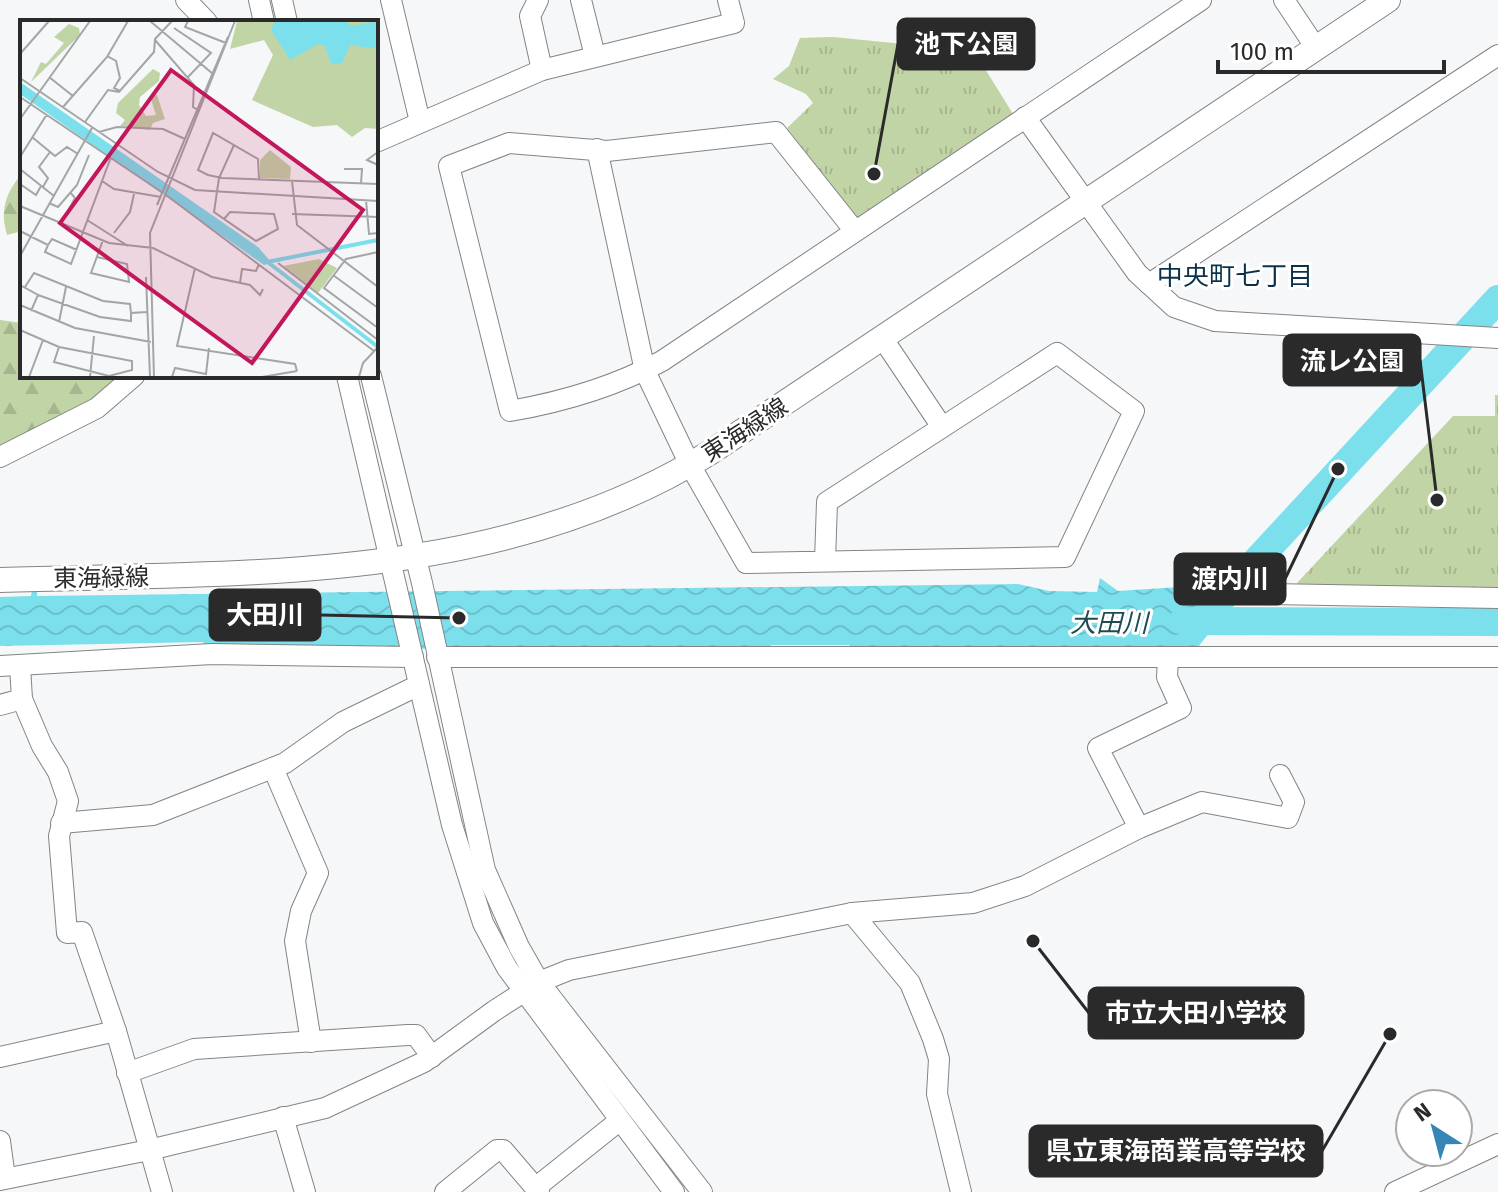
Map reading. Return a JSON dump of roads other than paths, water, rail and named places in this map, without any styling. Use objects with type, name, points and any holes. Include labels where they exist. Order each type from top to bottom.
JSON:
[{"type":"main road","name":"東海緑線","points":[[0,580],[392,571],[415,558],[566,521],[690,465],[1388,0]]},
{"type":"street","points":[[186,0],[205,20]]},
{"type":"street","points":[[259,0],[264,20]]},
{"type":"street","points":[[282,0],[287,20]]},
{"type":"street","points":[[391,0],[420,122]]},
{"type":"street","points":[[538,0],[530,16],[542,70]]},
{"type":"street","points":[[581,0],[595,56]]},
{"type":"street","points":[[378,141],[542,70],[734,23],[728,0]]},
{"type":"street","points":[[854,230],[776,132],[597,149],[509,143],[449,166],[510,411],[578,394],[645,371],[1201,0]]},
{"type":"street","points":[[1284,0],[1316,48]]},
{"type":"street","points":[[1149,284],[1498,55]]},
{"type":"street","points":[[1025,117],[1137,273],[1174,307],[1215,321],[1498,338]]},
{"type":"street","points":[[597,149],[645,371],[690,465],[746,563],[1065,557],[1134,411],[1057,353],[827,502],[825,561]]},
{"type":"street","points":[[883,339],[942,427]]},
{"type":"street","points":[[0,457],[97,408],[132,378]]},
{"type":"street","points":[[347,378],[452,825],[483,923],[532,987],[702,1192]]},
{"type":"street","points":[[371,378],[422,583],[485,870],[519,947],[532,987],[619,1121],[674,1192]]},
{"type":"street","points":[[1263,586],[1263,594],[1498,598]]},
{"type":"street","points":[[436,653],[1168,659],[1498,657]]},
{"type":"street","points":[[162,1192],[116,1031],[82,932],[67,933],[59,836],[68,801],[10,666],[212,654],[412,654]]},
{"type":"street","points":[[1139,828],[1098,748],[1181,708],[1167,677],[1168,659]]},
{"type":"street","points":[[61,823],[153,815],[273,768],[343,722],[419,685]]},
{"type":"street","points":[[0,705],[22,699]]},
{"type":"street","points":[[273,768],[318,873],[301,911],[295,941],[311,1042]]},
{"type":"street","points":[[0,1141],[2,1179],[149,1150],[325,1108],[432,1057],[532,987],[569,970],[852,913],[973,903],[1025,886],[1139,828],[1202,802],[1288,818],[1294,802],[1280,775]]},
{"type":"street","points":[[852,913],[910,983],[933,1039],[939,1059],[937,1094],[961,1192]]},
{"type":"street","points":[[0,1057],[116,1031]]},
{"type":"street","points":[[127,1073],[194,1049],[416,1035],[432,1057]]},
{"type":"street","points":[[283,1117],[305,1192]]},
{"type":"street","points":[[445,1192],[497,1150],[503,1150],[537,1190],[619,1121]]},
{"type":"street","points":[[1395,1192],[1498,1144]]},
{"type":"water","points":[[1100,578],[1118,591],[1180,587],[1229,608],[1198,647],[851,649],[849,645],[772,645],[767,648],[207,649],[203,642],[0,646],[0,597],[31,596],[32,590],[37,590],[37,596],[1018,584],[1049,591],[1097,592]]},
{"type":"waterway","points":[[1201,621],[1498,299]]},
{"type":"waterway","name":"大田川","points":[[1183,621],[1498,622]]},
{"type":"place","name":"池下公園","points":[[874,174]]},
{"type":"place","name":"渡内川","points":[[1338,469]]},
{"type":"place","name":"流レ公園","points":[[1437,500]]},
{"type":"place","name":"大田川","points":[[459,618]]},
{"type":"place","name":"市立大田小学校","points":[[1033,941]]},
{"type":"place","name":"県立東海商業高等学校","points":[[1390,1034]]},
{"type":"district","name":"中央町七丁目","points":[[1235,276]]}]
